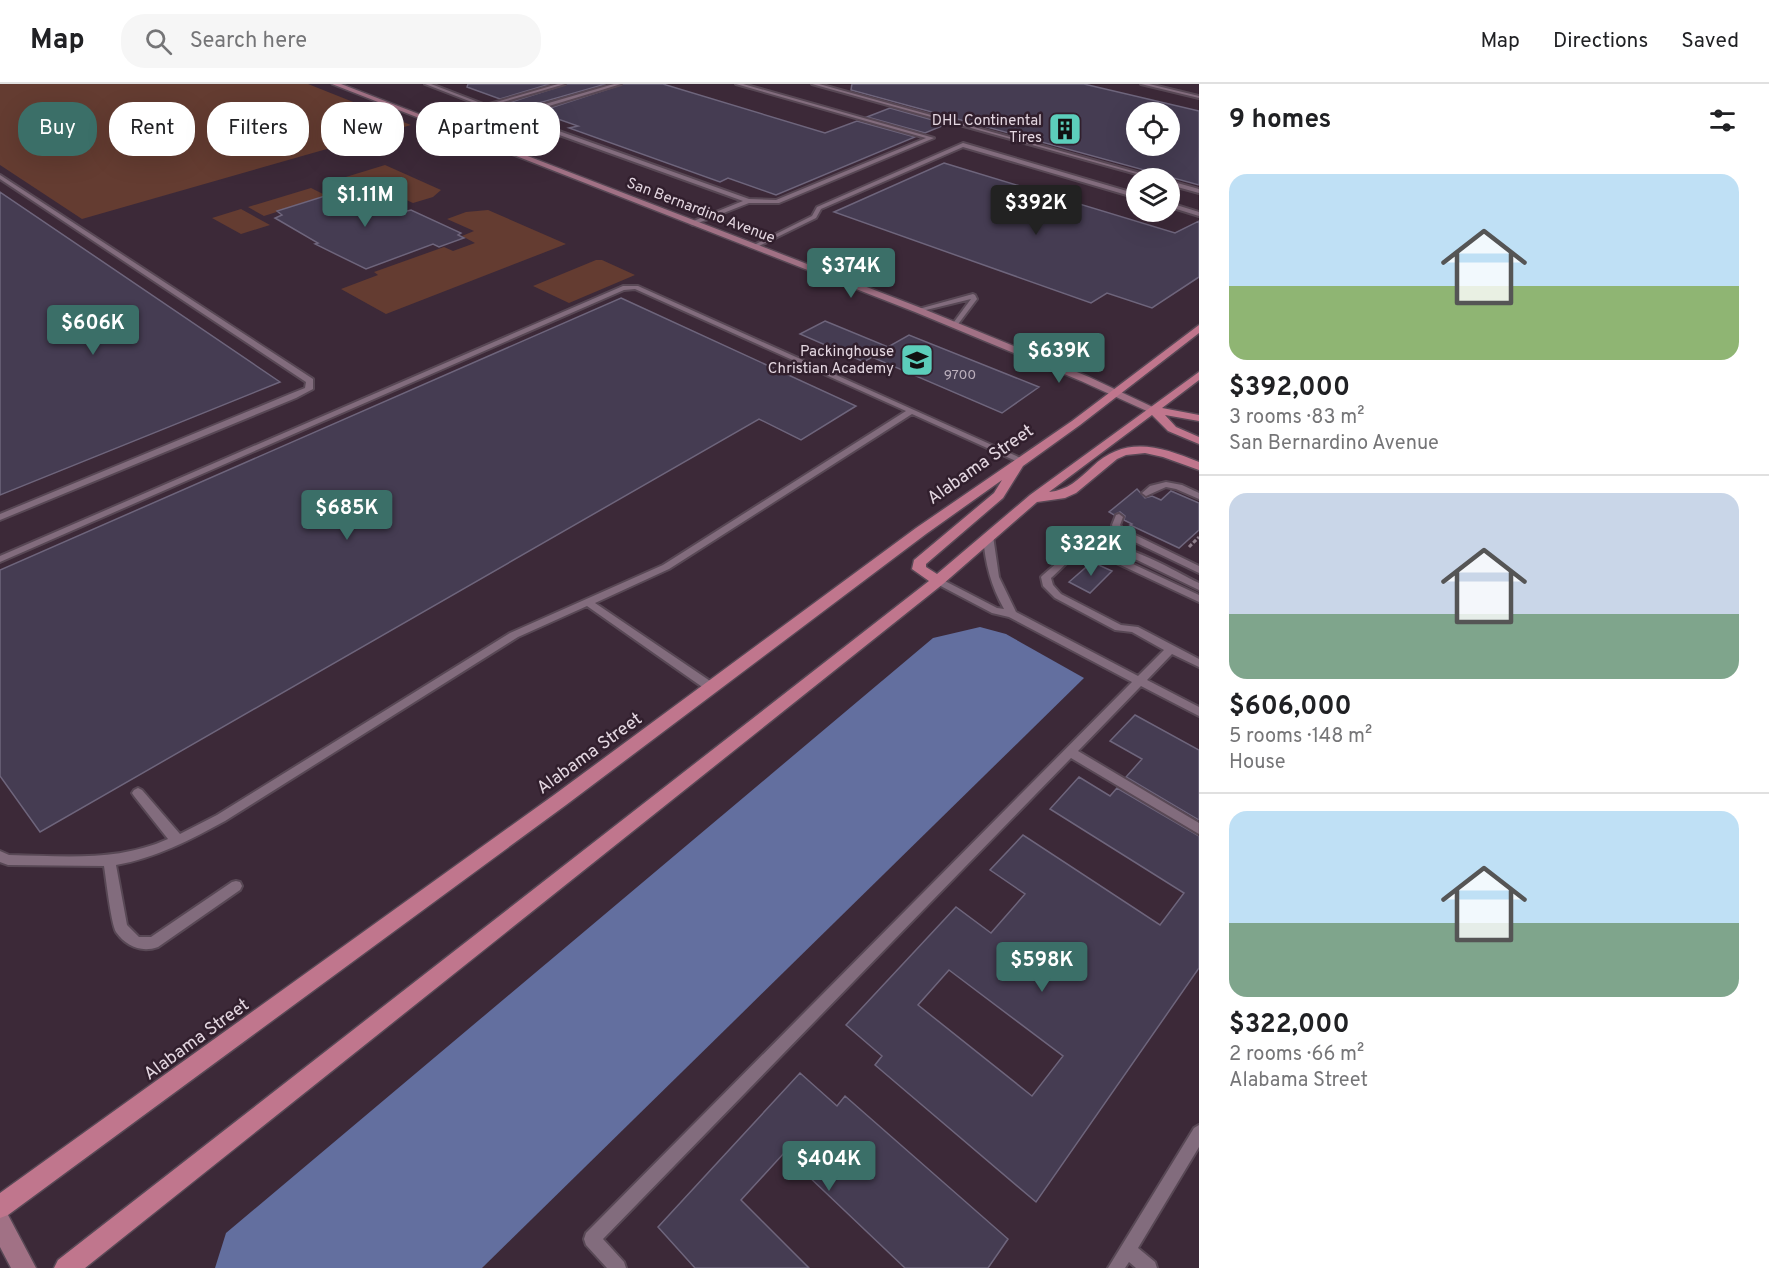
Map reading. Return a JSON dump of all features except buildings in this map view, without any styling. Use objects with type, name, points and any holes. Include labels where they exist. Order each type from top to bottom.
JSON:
[{"type":"main road","name":"San Bernardino Avenue","points":[[335,84],[416,116]]},
{"type":"main road","name":"San Bernardino Avenue","points":[[518,156],[918,310],[1153,410],[1199,418]]},
{"type":"main road","name":"Alabama Street","points":[[0,1207],[1021,460],[1076,423],[1199,327]]},
{"type":"main road","points":[[66,1268],[938,581],[1034,498],[1199,375]]},
{"type":"main road","name":"San Bernardino Avenue","points":[[1153,410],[1172,429],[1199,441]]},
{"type":"main road","points":[[1034,498],[1069,492],[1113,456],[1124,452],[1146,450],[1167,454],[1199,466]]},
{"type":"main road","points":[[938,581],[919,569],[919,563],[999,495],[1021,460]]},
{"type":"main road","points":[[0,1223],[24,1268]]},
{"type":"lane","points":[[427,84],[475,102]]},
{"type":"lane","points":[[500,102],[563,84]]},
{"type":"lane","points":[[557,102],[619,84]]},
{"type":"lane","points":[[560,133],[748,201],[777,202],[931,138],[738,84]]},
{"type":"lane","points":[[814,84],[1126,170]]},
{"type":"lane","points":[[1143,84],[1199,97]]},
{"type":"lane","points":[[753,247],[814,217],[819,208],[963,145],[1126,193]]},
{"type":"lane","points":[[0,177],[310,381],[309,389],[0,517]]},
{"type":"lane","points":[[1180,186],[1199,191]]},
{"type":"lane","points":[[693,224],[748,201]]},
{"type":"lane","points":[[1180,208],[1199,214]]},
{"type":"lane","points":[[0,559],[623,288],[636,287],[1021,460]]},
{"type":"lane","points":[[918,310],[974,296],[974,300],[954,326]]},
{"type":"lane","points":[[0,856],[8,860],[109,861],[144,854],[177,842],[220,818],[514,635],[666,567],[911,411]]},
{"type":"lane","points":[[1146,493],[1153,487],[1164,484],[1199,496]]},
{"type":"lane","points":[[1119,517],[1116,525],[1119,531],[1199,570]]},
{"type":"lane","points":[[988,536],[990,568],[995,588],[1012,614]]},
{"type":"lane","points":[[1199,587],[1124,551],[1106,547],[1083,546],[1046,577],[1048,586],[1058,596],[1119,628],[1134,629],[1199,663]]},
{"type":"lane","points":[[1106,547],[1115,559],[1199,599]]},
{"type":"lane","points":[[938,581],[995,611],[1012,614],[1199,712]]},
{"type":"lane","points":[[587,602],[712,688]]},
{"type":"lane","points":[[618,1268],[592,1239],[1171,649]]},
{"type":"lane","points":[[1071,752],[1199,830]]},
{"type":"lane","points":[[138,793],[177,842]]},
{"type":"lane","points":[[109,861],[121,928],[136,943],[153,943],[236,886]]},
{"type":"lane","points":[[1116,1268],[1199,1133]]},
{"type":"lane","points":[[1127,1250],[1149,1268]]},
{"type":"shaded area","points":[[0,84],[308,84],[353,102],[321,102],[321,151],[309,154],[309,102],[207,102],[207,156],[302,156],[82,219],[0,165]]},
{"type":"shaded area","points":[[385,165],[441,190],[433,197],[413,203],[404,199],[392,203],[361,186],[340,192],[329,187],[333,184],[323,184]]},
{"type":"shaded area","points":[[311,188],[327,196],[264,216],[248,207]]},
{"type":"shaded area","points":[[241,209],[270,225],[241,234],[212,218]]},
{"type":"shaded area","points":[[488,210],[566,244],[386,314],[341,289],[378,275],[374,272],[444,247],[453,251],[475,243],[462,236],[474,231],[447,219],[466,212]]},
{"type":"shaded area","points":[[596,260],[602,260],[635,275],[569,303],[533,286]]},
{"type":"water","points":[[980,627],[1006,634],[1084,678],[482,1268],[215,1268],[226,1233],[933,638]]},
{"type":"place","name":"DHL Continental Tires","points":[[1065,129]]},
{"type":"place","name":"Packinghouse Christian Academy","points":[[917,360]]}]
